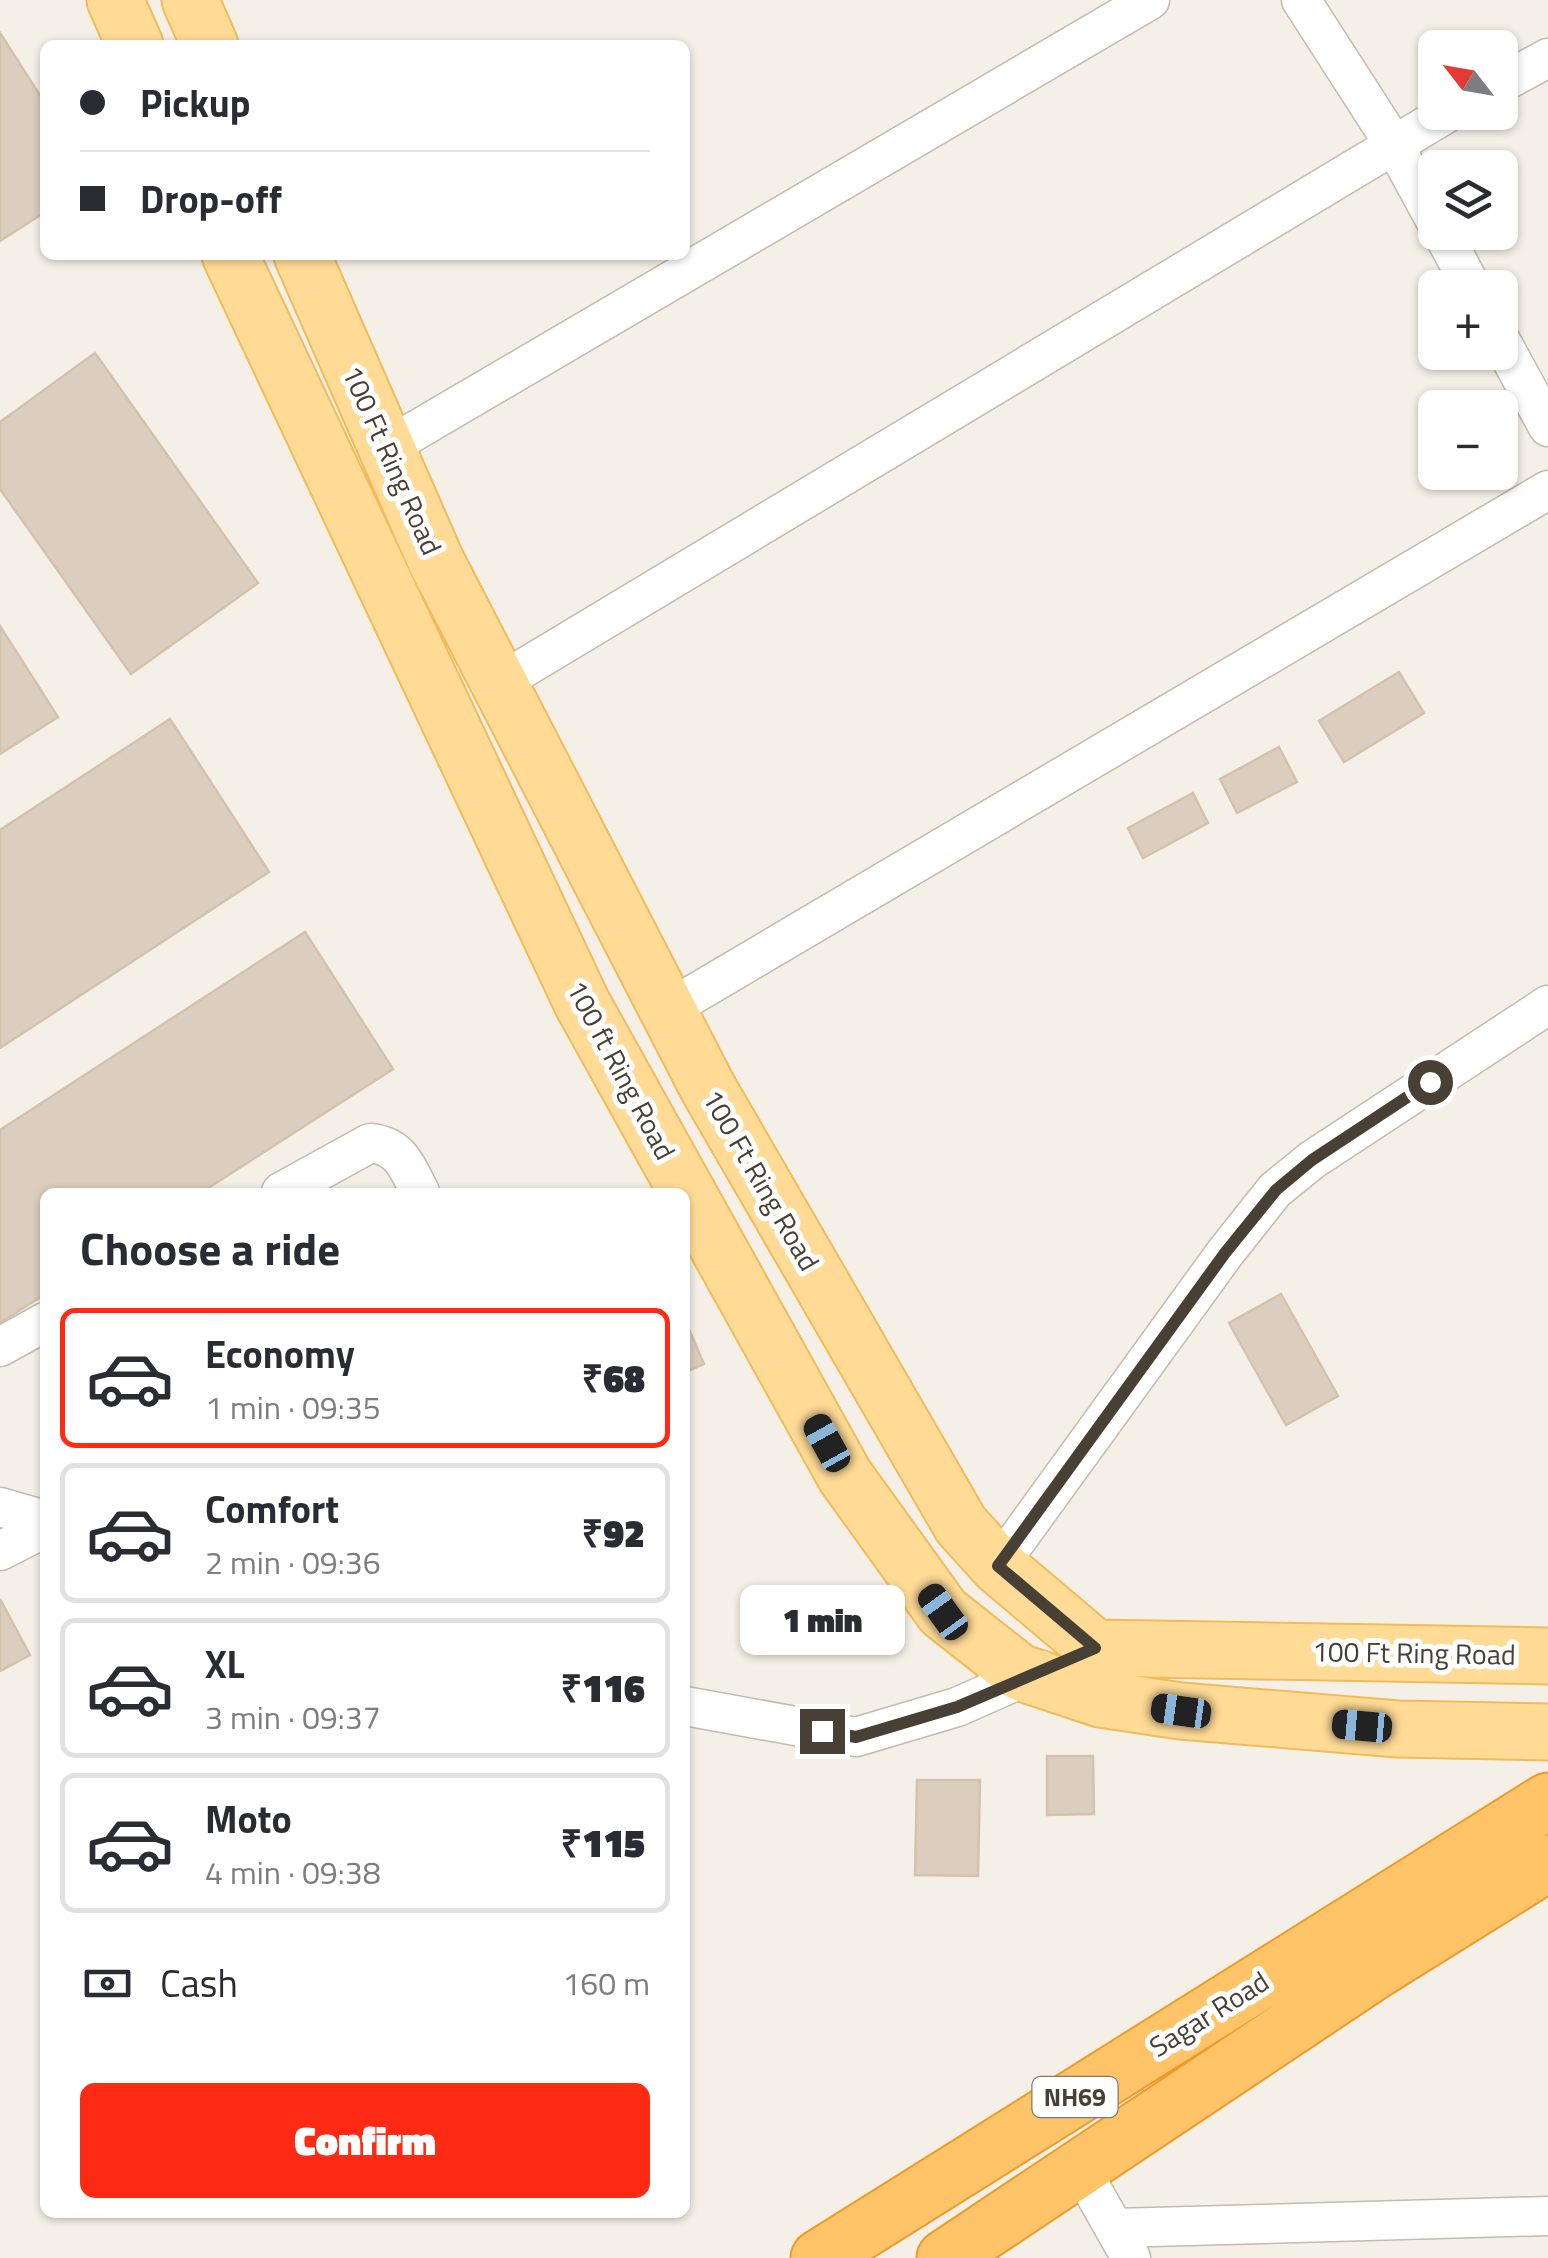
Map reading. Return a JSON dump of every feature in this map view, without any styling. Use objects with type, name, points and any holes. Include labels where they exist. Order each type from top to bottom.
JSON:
[{"type":"highway","name":"Sagar Road","points":[[818,2258],[1548,1801]]},
{"type":"highway","name":"Sagar Road","points":[[945,2258],[1358,1982],[1548,1863]]},
{"type":"main road","points":[[115,0],[133,40]]},
{"type":"main road","points":[[190,0],[208,40]]},
{"type":"main road","name":"100 ft Ring Road","points":[[232,260],[582,1003],[685,1188]]},
{"type":"main road","name":"100 Ft Ring Road","points":[[304,260],[436,560],[708,1088],[961,1525],[998,1566],[1095,1648],[1548,1656]]},
{"type":"main road","name":"100 ft Ring Road","points":[[690,1197],[846,1476],[943,1612],[1019,1672],[1100,1699],[1181,1711],[1398,1729],[1548,1732]]},
{"type":"street","points":[[386,448],[1150,0]]},
{"type":"street","points":[[1301,0],[1418,189]]},
{"type":"street","points":[[1518,74],[1548,58]]},
{"type":"street","points":[[499,683],[1418,129]]},
{"type":"street","points":[[1517,370],[1548,427]]},
{"type":"street","points":[[668,1010],[1548,490]]},
{"type":"street","points":[[998,1566],[1225,1253],[1276,1190],[1312,1160],[1548,1005]]},
{"type":"street","points":[[288,1188],[370,1144],[386,1145],[401,1155],[418,1188]]},
{"type":"street","points":[[0,1347],[40,1325]]},
{"type":"street","points":[[0,1507],[40,1519]]},
{"type":"street","points":[[0,1552],[40,1531]]},
{"type":"street","points":[[690,1707],[856,1737],[957,1707],[1095,1648]]},
{"type":"street","points":[[1080,2168],[1123,2243],[1548,2216]]},
{"type":"building","points":[[0,33],[40,95],[40,215],[0,241]]},
{"type":"building","points":[[95,353],[258,583],[131,674],[0,489],[0,422]]},
{"type":"building","points":[[0,626],[58,717],[0,754]]},
{"type":"building","points":[[1399,672],[1424,713],[1344,762],[1319,721]]},
{"type":"building","points":[[170,719],[269,872],[0,1048],[0,830]]},
{"type":"building","points":[[1279,747],[1297,782],[1237,813],[1220,779]]},
{"type":"building","points":[[1193,793],[1208,823],[1143,858],[1128,828]]},
{"type":"building","points":[[305,932],[393,1069],[208,1188],[40,1188],[40,1297],[0,1323],[0,1130]]},
{"type":"building","points":[[1281,1294],[1338,1396],[1286,1425],[1229,1323]]},
{"type":"building","points":[[690,1332],[704,1364],[690,1370]]},
{"type":"building","points":[[0,1599],[30,1655],[0,1671]]},
{"type":"building","points":[[1047,1756],[1093,1756],[1094,1814],[1047,1815]]},
{"type":"building","points":[[917,1780],[980,1780],[978,1876],[915,1875]]},
{"type":"route","points":[[822,1731],[856,1737],[957,1707],[1095,1648],[998,1566],[1225,1253],[1276,1190],[1312,1160],[1430,1082]]}]
